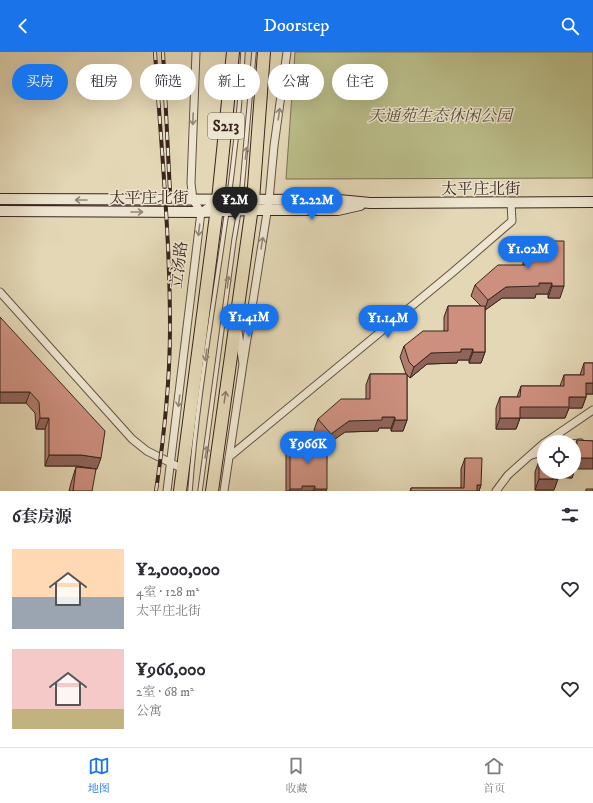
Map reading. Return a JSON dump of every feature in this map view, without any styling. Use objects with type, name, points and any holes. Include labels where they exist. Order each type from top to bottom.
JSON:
[{"type":"main road","name":"立汤路","points":[[180,491],[223,206],[233,52]]},
{"type":"main road","name":"S213","points":[[212,491],[236,315],[246,205],[264,52]]},
{"type":"main road","name":"太平庄北街","points":[[0,199],[193,200],[223,206]]},
{"type":"main road","name":"太平庄北街","points":[[0,212],[201,212],[223,206],[268,205],[339,200],[370,204],[593,202]]},
{"type":"street","points":[[196,52],[192,159],[193,200],[201,212]]},
{"type":"street","points":[[243,364],[268,205],[274,146],[287,52]]},
{"type":"street","points":[[229,457],[453,272],[512,221],[511,203]]},
{"type":"street","name":"立汤路","points":[[167,491],[172,464],[201,212]]},
{"type":"street","points":[[0,292],[132,439],[147,451],[183,469]]},
{"type":"street","name":"S213","points":[[224,491],[243,364],[236,315]]},
{"type":"street","points":[[557,435],[593,410]]},
{"type":"street","points":[[496,491],[508,475],[537,450]]},
{"type":"lane","points":[[190,491],[193,449],[223,206],[240,103],[243,52]]},
{"type":"lane","points":[[200,491],[234,240],[246,205],[254,52]]},
{"type":"lane","points":[[581,442],[587,442]]},
{"type":"lane","points":[[528,458],[537,455]]},
{"type":"green space","name":"天通苑生态休闲公园","points":[[295,52],[593,52],[593,178],[286,179],[292,100],[324,100],[324,64],[294,64]]},
{"type":"building","points":[[527,241],[564,241],[564,286],[552,286],[552,283],[539,283],[539,286],[506,287],[488,300],[475,285],[498,265],[527,265]]},
{"type":"building","points":[[448,306],[485,306],[485,352],[473,352],[473,349],[461,349],[461,352],[431,353],[414,367],[409,362],[404,346],[423,331],[448,331]]},
{"type":"building","points":[[0,317],[105,431],[101,458],[81,455],[49,455],[49,418],[40,418],[39,402],[30,392],[0,392]]},
{"type":"building","points":[[584,363],[593,363],[593,383],[586,383],[586,397],[569,397],[569,407],[520,407],[520,418],[500,418],[500,397],[520,397],[521,386],[564,386],[564,375],[584,375]]},
{"type":"building","points":[[370,374],[407,374],[407,420],[395,420],[395,417],[382,417],[382,420],[349,421],[331,434],[318,419],[341,399],[370,399]]},
{"type":"building","points":[[581,440],[593,441],[593,458],[581,458]]},
{"type":"building","points":[[290,443],[327,443],[327,489],[315,489],[315,486],[302,486],[302,489],[290,489]]},
{"type":"building","points":[[465,458],[482,458],[481,485],[477,485],[477,491],[411,491],[411,488],[464,488]]},
{"type":"building","points":[[76,467],[96,469],[92,491],[73,491]]},
{"type":"building","points":[[586,489],[593,489],[593,491],[586,491]]},
{"type":"railway","points":[[155,52],[167,224],[170,294],[169,369],[162,450],[156,491]]},
{"type":"railway","points":[[163,52],[170,192]]}]
